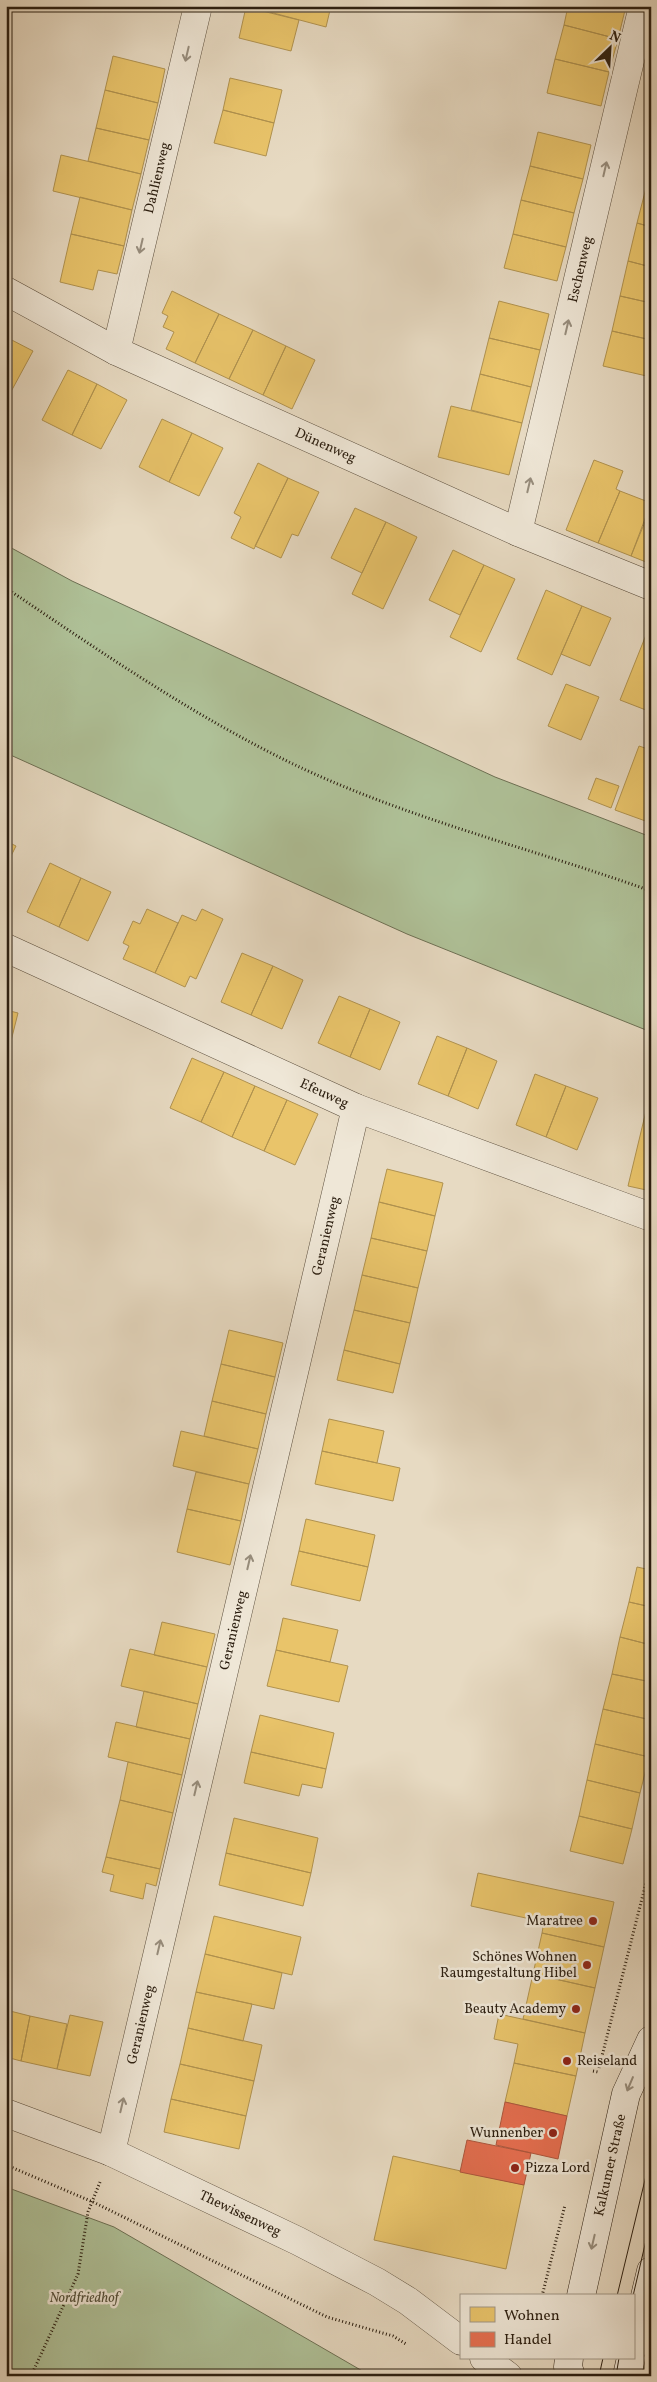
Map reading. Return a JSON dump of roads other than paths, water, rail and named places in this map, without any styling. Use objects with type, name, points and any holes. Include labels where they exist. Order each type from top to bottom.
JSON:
[{"type":"street","name":"Dahlienweg","points":[[116,351],[198,6]]},
{"type":"street","name":"Eschenweg","points":[[518,532],[643,6]]},
{"type":"street","name":"Dünenweg","points":[[6,291],[116,351],[518,532],[651,586]]},
{"type":"street","name":"Efeuweg","points":[[6,948],[356,1108],[651,1217]]},
{"type":"street","name":"Geranienweg","points":[[111,2152],[356,1108]]},
{"type":"street","name":"Kalkumer Straße","points":[[581,2294],[626,2094],[651,2040]]},
{"type":"street","name":"Thewissenweg","points":[[6,2114],[111,2152],[377,2282],[408,2301],[460,2340]]},
{"type":"street","points":[[634,2343],[651,2271]]},
{"type":"street","points":[[487,2360],[508,2376]]},
{"type":"street","points":[[569,2360],[568,2367],[571,2376]]},
{"type":"street","points":[[627,2376],[631,2360]]},
{"type":"tram line","points":[[617,2294],[651,2155]]},
{"type":"tram line","points":[[633,2294],[651,2219]]},
{"type":"tram line","points":[[599,2376],[603,2360]]},
{"type":"tram line","points":[[616,2376],[619,2360]]},
{"type":"place","name":"Maratree","points":[[593,1921]]},
{"type":"place","name":"Schönes Wohnen Raumgestaltung Hibel","points":[[587,1965]]},
{"type":"place","name":"Beauty Academy","points":[[576,2009]]},
{"type":"place","name":"Reiseland","points":[[567,2061]]},
{"type":"place","name":"Wunnenber","points":[[553,2133]]},
{"type":"place","name":"Pizza Lord","points":[[515,2168]]},
{"type":"park label","name":"Nordfriedhof","points":[[84,2298]]}]
